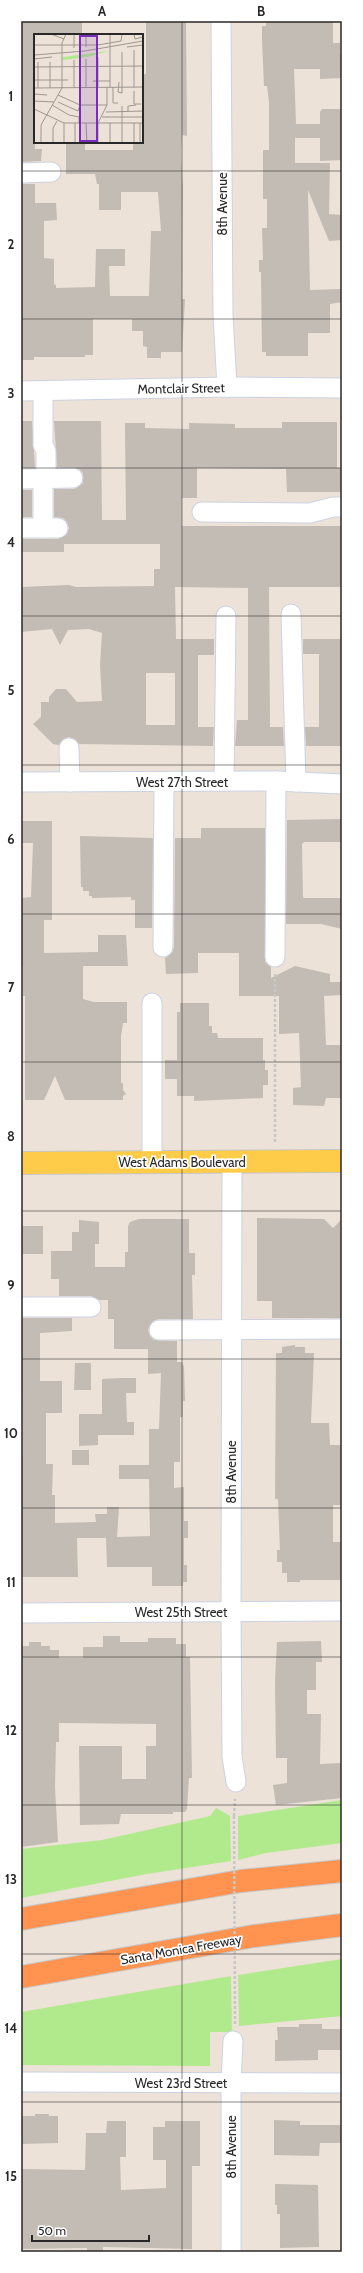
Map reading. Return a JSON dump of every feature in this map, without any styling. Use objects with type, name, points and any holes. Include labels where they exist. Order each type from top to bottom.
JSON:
[{"type":"highway","points":[[21,1919],[241,1881],[342,1871]]},
{"type":"highway","name":"Santa Monica Freeway","points":[[21,1977],[254,1936],[342,1925]]},
{"type":"main road","name":"West Adams Boulevard","points":[[21,1163],[342,1161]]},
{"type":"street","name":"8th Avenue","points":[[221,21],[223,315],[227,387]]},
{"type":"street","points":[[21,173],[51,172]]},
{"type":"street","name":"Montclair Street","points":[[21,391],[227,387],[342,388]]},
{"type":"street","points":[[21,528],[51,528],[45,479],[46,451],[43,445],[43,391]]},
{"type":"street","points":[[21,479],[73,478]]},
{"type":"street","points":[[202,512],[310,513],[332,507],[342,507]]},
{"type":"street","points":[[291,614],[296,782]]},
{"type":"street","points":[[224,781],[226,616]]},
{"type":"street","points":[[69,748],[70,782]]},
{"type":"street","points":[[275,957],[276,781]]},
{"type":"street","name":"West 27th Street","points":[[21,782],[276,781],[342,784]]},
{"type":"street","points":[[163,947],[164,782]]},
{"type":"street","points":[[152,1003],[152,1162]]},
{"type":"street","name":"8th Avenue","points":[[232,1162],[231,1612],[232,1756],[236,1782]]},
{"type":"street","points":[[21,1307],[91,1307]]},
{"type":"street","points":[[159,1330],[342,1329]]},
{"type":"street","name":"West 25th Street","points":[[21,1613],[342,1611]]},
{"type":"street","name":"8th Avenue","points":[[231,2252],[231,2083],[234,2033]]},
{"type":"street","name":"West 23rd Street","points":[[21,2082],[342,2083]]},
{"type":"path","points":[[275,957],[275,1161]]},
{"type":"path","points":[[234,1816],[234,2033]]},
{"type":"green space","points":[[342,1800],[342,1843],[266,1853],[238,1860],[238,1816]]},
{"type":"green space","points":[[216,1808],[230,1816],[231,1861],[147,1874],[21,1898],[21,1849],[102,1840],[210,1816]]},
{"type":"green space","points":[[342,1959],[342,2016],[239,2026],[238,1975]]},
{"type":"green space","points":[[231,1976],[232,2032],[210,2032],[210,2066],[21,2065],[21,2012]]},
{"type":"building","points":[[21,21],[82,21],[82,34],[34,34],[34,143],[35,149],[42,149],[41,161],[21,162]]},
{"type":"building","points":[[146,21],[186,21],[187,136],[182,135],[181,155],[183,188],[182,299],[185,299],[182,352],[161,352],[161,358],[147,358],[147,347],[143,346],[143,331],[132,331],[132,319],[93,319],[93,355],[85,355],[85,357],[34,357],[34,360],[21,360],[21,184],[35,184],[35,203],[56,203],[57,220],[44,221],[44,258],[54,259],[54,284],[56,285],[56,288],[95,287],[96,249],[125,249],[125,266],[109,266],[110,296],[149,296],[151,231],[161,231],[158,192],[121,192],[121,210],[99,210],[99,184],[97,184],[95,174],[66,174],[66,144],[85,144],[85,150],[133,150],[133,143],[143,143],[143,74],[146,74]]},
{"type":"building","points":[[266,21],[333,21],[333,43],[340,43],[340,54],[342,54],[342,78],[320,79],[320,69],[294,69],[296,124],[320,124],[320,112],[322,109],[342,109],[342,160],[320,161],[320,138],[295,138],[295,163],[330,163],[329,214],[342,215],[342,240],[329,241],[308,190],[310,290],[342,289],[342,302],[330,304],[330,333],[308,333],[308,356],[266,356],[266,352],[262,352],[261,272],[259,272],[259,260],[263,260],[262,228],[267,228],[267,199],[263,199],[263,150],[269,150],[269,102],[267,86],[264,86],[262,39],[262,26],[266,26]]},
{"type":"building","points":[[21,421],[32,421],[35,468],[21,468]]},
{"type":"building","points":[[54,421],[101,421],[102,520],[126,520],[125,423],[145,423],[145,428],[189,429],[189,423],[235,424],[235,428],[282,428],[282,422],[337,422],[337,468],[342,468],[342,492],[287,492],[286,469],[197,468],[197,498],[182,498],[182,526],[342,526],[342,587],[269,587],[270,727],[283,727],[284,746],[235,746],[237,720],[248,720],[248,588],[175,587],[176,639],[214,639],[214,655],[198,655],[198,727],[214,727],[213,746],[79,744],[75,739],[69,737],[63,739],[59,745],[53,744],[33,724],[41,717],[41,702],[49,702],[49,697],[56,689],[66,689],[77,702],[102,701],[100,665],[102,633],[89,629],[68,630],[60,645],[52,629],[21,632],[21,587],[69,585],[76,587],[154,586],[154,569],[160,569],[160,544],[64,544],[64,552],[21,552],[21,539],[58,539],[67,534],[69,528],[67,522],[63,518],[54,517],[54,489],[74,489],[83,483],[83,473],[79,469],[57,467]],"holes":[[[146,673],[175,673],[175,725],[146,725]]]},
{"type":"building","points":[[21,490],[32,490],[32,517],[21,517]]},
{"type":"building","points":[[303,639],[342,639],[342,746],[306,746],[305,727],[319,727],[319,654],[303,654]]},
{"type":"building","points":[[341,819],[342,842],[304,842],[302,844],[303,898],[342,898],[342,929],[321,924],[286,924],[287,820]]},
{"type":"building","points":[[21,821],[52,821],[52,920],[44,920],[44,953],[98,952],[98,935],[126,935],[128,966],[83,966],[83,999],[94,1002],[127,1002],[127,1023],[123,1023],[121,1036],[121,1083],[123,1083],[123,1090],[126,1094],[123,1096],[123,1100],[65,1100],[55,1076],[44,1100],[25,1100],[25,996],[23,996],[23,966],[21,966],[21,898],[31,897],[33,843],[21,843]]},
{"type":"building","points":[[201,828],[265,828],[265,962],[271,967],[271,978],[295,966],[330,974],[330,982],[342,982],[342,995],[324,996],[326,1045],[342,1045],[342,1098],[326,1098],[324,1106],[293,1105],[293,1088],[301,1087],[299,1033],[279,1034],[279,996],[239,996],[239,953],[198,953],[198,973],[166,974],[165,958],[172,953],[174,947],[175,838],[201,838]]},
{"type":"building","points":[[80,836],[153,838],[152,928],[135,928],[135,900],[131,900],[131,897],[92,898],[92,896],[89,896],[89,891],[83,891],[83,887],[81,887]]},
{"type":"building","points":[[180,1003],[209,1003],[209,1026],[212,1026],[212,1033],[217,1033],[218,1038],[263,1038],[263,1060],[265,1060],[265,1070],[268,1070],[268,1085],[263,1085],[263,1098],[194,1101],[194,1096],[177,1096],[177,1079],[165,1079],[165,1060],[177,1060],[177,1012],[180,1012]]},
{"type":"building","points":[[257,1218],[324,1219],[333,1228],[342,1219],[342,1318],[272,1318],[272,1301],[257,1301]]},
{"type":"building","points":[[139,1219],[189,1219],[189,1253],[195,1253],[195,1275],[192,1275],[193,1319],[159,1319],[153,1321],[148,1330],[150,1336],[154,1340],[177,1341],[177,1362],[182,1362],[184,1367],[185,1401],[183,1401],[183,1417],[180,1417],[180,1462],[174,1462],[174,1488],[184,1487],[184,1521],[188,1521],[188,1538],[184,1538],[184,1565],[187,1565],[187,1582],[183,1582],[183,1586],[152,1586],[152,1567],[107,1567],[106,1538],[77,1538],[78,1577],[21,1577],[21,1455],[23,1455],[21,1318],[72,1318],[72,1331],[40,1333],[40,1381],[62,1381],[62,1413],[46,1413],[46,1464],[53,1464],[52,1495],[55,1495],[55,1523],[96,1522],[95,1514],[107,1514],[107,1507],[119,1507],[117,1537],[150,1536],[149,1479],[119,1479],[119,1465],[149,1465],[149,1429],[159,1429],[161,1373],[148,1374],[148,1349],[114,1349],[114,1319],[108,1319],[108,1300],[99,1300],[91,1296],[59,1296],[59,1279],[51,1279],[51,1251],[72,1251],[72,1232],[79,1232],[79,1220],[99,1222],[99,1244],[95,1244],[95,1267],[125,1267],[125,1252],[128,1252],[128,1226],[130,1222]]},
{"type":"building","points":[[21,1226],[43,1226],[43,1254],[21,1254]]},
{"type":"building","points":[[295,1345],[295,1347],[305,1347],[305,1353],[314,1353],[311,1423],[329,1423],[330,1445],[342,1445],[342,1505],[333,1505],[333,1542],[342,1542],[342,1580],[300,1580],[300,1582],[287,1582],[287,1573],[282,1573],[282,1562],[277,1562],[277,1550],[280,1550],[278,1499],[275,1499],[276,1353],[282,1353],[282,1347]]},
{"type":"building","points":[[75,1363],[91,1363],[91,1390],[74,1390]]},
{"type":"building","points":[[136,1378],[136,1393],[126,1393],[127,1422],[134,1422],[134,1435],[98,1435],[98,1445],[79,1446],[79,1414],[102,1414],[102,1379]]},
{"type":"building","points":[[72,1450],[89,1450],[89,1465],[72,1465]]},
{"type":"building","points":[[103,1636],[120,1636],[120,1642],[148,1642],[148,1638],[176,1638],[176,1644],[186,1644],[186,1657],[190,1657],[192,1778],[189,1778],[187,1809],[185,1812],[173,1812],[173,1814],[121,1814],[119,1824],[80,1825],[79,1746],[122,1746],[122,1779],[146,1779],[146,1746],[156,1746],[156,1724],[59,1723],[59,1742],[56,1742],[55,1787],[58,1842],[21,1847],[21,1646],[29,1646],[29,1642],[41,1642],[41,1646],[50,1646],[50,1650],[59,1650],[59,1658],[83,1658],[83,1647],[103,1647]]},
{"type":"building","points":[[321,1641],[322,1662],[316,1662],[316,1690],[307,1690],[307,1714],[321,1714],[320,1764],[342,1763],[342,1798],[276,1805],[273,1785],[287,1783],[287,1758],[276,1758],[275,1680],[277,1642]]},
{"type":"building","points":[[299,2024],[322,2024],[322,2029],[342,2029],[342,2050],[318,2050],[318,2060],[275,2061],[275,2040],[278,2040],[277,2027],[299,2027]]},
{"type":"building","points":[[35,2114],[49,2114],[49,2116],[58,2116],[58,2143],[21,2144],[21,2116],[35,2116]]},
{"type":"building","points":[[274,2120],[300,2121],[300,2125],[342,2125],[342,2143],[320,2143],[319,2156],[274,2155]]},
{"type":"building","points":[[107,2121],[126,2121],[126,2157],[120,2157],[121,2190],[166,2188],[166,2160],[153,2160],[153,2127],[165,2127],[165,2121],[200,2121],[200,2166],[192,2166],[192,2249],[103,2247],[103,2251],[87,2251],[87,2248],[21,2249],[21,2169],[85,2170],[86,2133],[106,2133]]},
{"type":"building","points":[[275,2184],[318,2185],[319,2247],[280,2248],[280,2214],[277,2214],[277,2205],[275,2205]]}]
